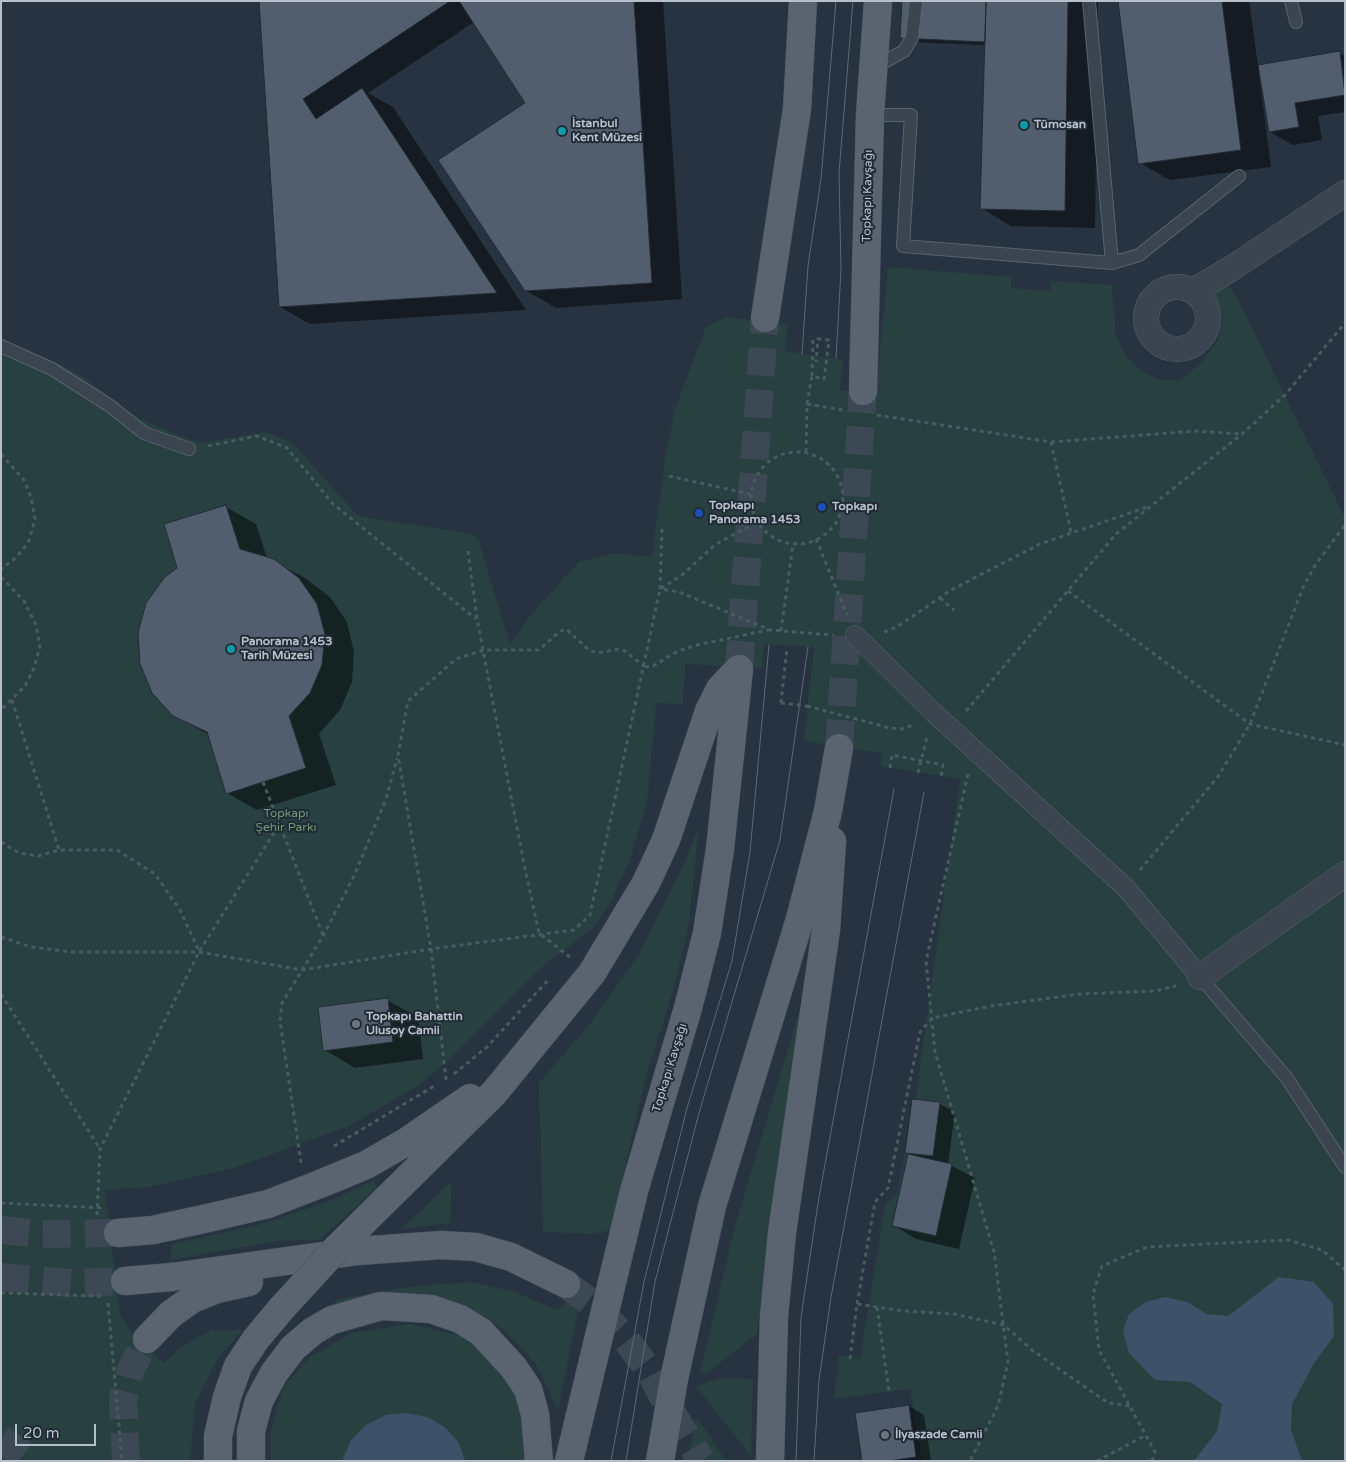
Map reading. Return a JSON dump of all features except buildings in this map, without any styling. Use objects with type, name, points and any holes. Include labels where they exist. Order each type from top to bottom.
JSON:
[{"type":"main road","points":[[764,318],[796,109],[803,1]]},
{"type":"main road","name":"Topkapı Kavşağı","points":[[861,405],[870,116],[878,1]]},
{"type":"main road","name":"Topkapı Kavşağı","points":[[569,1461],[636,1183],[688,1008],[707,933],[720,849],[739,669],[720,689],[709,711],[666,840],[646,883],[592,973]]},
{"type":"main road","points":[[660,1461],[676,1369],[712,1206],[808,892],[828,811],[839,748],[831,884],[826,930],[782,1233],[774,1316],[770,1461]]},
{"type":"main road","points":[[218,1461],[218,1436],[227,1397],[238,1366],[256,1339],[281,1308],[348,1250],[494,1093],[514,1066],[547,1030],[592,973]]},
{"type":"main road","points":[[108,1226],[162,1228],[268,1204],[338,1177],[366,1165],[406,1142],[514,1066]]},
{"type":"main road","points":[[125,1281],[172,1277],[348,1250],[441,1245],[476,1247],[511,1257],[566,1284]]},
{"type":"main road","points":[[147,1339],[171,1314],[192,1299],[242,1283],[295,1277],[348,1250]]},
{"type":"main road","points":[[252,1461],[251,1432],[259,1401],[274,1373],[293,1348],[313,1330],[332,1320],[381,1306],[432,1309],[460,1319],[482,1332],[514,1368],[528,1389],[535,1414],[539,1461]]},
{"type":"street","points":[[1193,291],[1229,270],[1345,193]]},
{"type":"street","points":[[855,635],[934,713],[1126,888],[1200,976],[1345,874]]},
{"type":"lane","points":[[873,68],[904,51],[912,38],[916,1]]},
{"type":"lane","points":[[1089,1],[1112,263]]},
{"type":"lane","points":[[1291,1],[1296,22]]},
{"type":"lane","points":[[870,116],[911,115],[903,246],[1112,263],[1139,255],[1239,176]]},
{"type":"lane","points":[[1,346],[52,369],[110,406],[144,433],[189,449]]},
{"type":"lane","points":[[1200,976],[1286,1077],[1345,1167]]},
{"type":"path","points":[[952,729],[1116,534],[1242,434],[1285,395],[1345,323]]},
{"type":"path","points":[[812,376],[824,379],[829,340],[818,339],[816,362]]},
{"type":"path","points":[[806,452],[807,404],[812,376],[813,340]]},
{"type":"path","points":[[807,404],[861,405],[1051,442],[1196,432],[1242,434]]},
{"type":"path","points":[[189,449],[257,436],[287,448],[334,504],[477,619]]},
{"type":"path","points":[[1051,442],[1071,532]]},
{"type":"path","points":[[806,452],[820,457],[831,466],[839,478],[843,492],[838,520],[829,531],[816,540],[805,544],[793,544],[773,537],[757,522],[752,509],[750,494],[756,475],[769,461],[780,454],[806,452]]},
{"type":"path","points":[[1,454],[24,480],[31,497],[35,520],[29,541],[17,557],[1,570]]},
{"type":"path","points":[[669,476],[750,494]]},
{"type":"path","points":[[301,1164],[280,1021],[282,1003],[323,936],[370,841],[386,799],[398,755],[408,701],[456,659],[484,650],[539,650],[559,632],[566,629],[590,650],[598,653],[618,649],[625,650],[645,667],[653,666],[678,651],[697,645],[770,630],[829,636],[879,634],[897,627],[951,590],[1040,544],[1150,506]]},
{"type":"path","points":[[660,589],[682,575],[716,544],[757,522]]},
{"type":"path","points":[[1126,888],[1217,778],[1250,724],[1304,585],[1316,564],[1345,525]]},
{"type":"path","points":[[1,938],[31,947],[71,952],[199,952],[302,970],[539,933],[574,930],[590,915],[645,667],[660,589],[662,529]]},
{"type":"path","points":[[816,540],[855,635]]},
{"type":"path","points":[[781,631],[793,544]]},
{"type":"path","points":[[468,551],[477,619],[539,933],[592,973]]},
{"type":"path","points":[[1,577],[24,601],[36,625],[40,647],[25,686],[1,710]]},
{"type":"path","points":[[660,589],[679,592],[770,630]]},
{"type":"path","points":[[1068,591],[1250,724],[1345,745]]},
{"type":"path","points":[[940,598],[954,610]]},
{"type":"path","points":[[787,648],[781,703],[807,706],[904,729],[934,713]]},
{"type":"path","points":[[12,700],[59,850]]},
{"type":"path","points":[[918,773],[934,713]]},
{"type":"path","points":[[970,1461],[998,1406],[1008,1362],[994,1252],[936,1052],[926,961],[974,749]]},
{"type":"path","points":[[398,755],[431,949],[446,1080]]},
{"type":"path","points":[[890,768],[892,755],[943,765],[941,777]]},
{"type":"path","points":[[263,782],[323,936]]},
{"type":"path","points":[[108,1226],[97,1209],[100,1149],[199,952],[280,823]]},
{"type":"path","points":[[1,842],[19,853],[38,856],[59,850],[117,850],[155,874],[180,910],[199,952]]},
{"type":"path","points":[[850,1359],[857,1304],[875,1202],[888,1188],[920,1032],[932,1018],[991,1006],[1080,994],[1156,990],[1178,986],[1200,976]]},
{"type":"path","points":[[327,1150],[446,1080],[488,1046],[548,980]]},
{"type":"path","points":[[1,994],[100,1149]]},
{"type":"path","points":[[293,1166],[310,1159]]},
{"type":"path","points":[[1,1203],[106,1208]]},
{"type":"path","points":[[1152,1461],[1155,1452],[1099,1350],[1092,1294],[1102,1266],[1147,1247],[1288,1240],[1322,1250],[1345,1270]]},
{"type":"path","points":[[1,1293],[107,1296],[122,1461]]},
{"type":"path","points":[[857,1304],[954,1314],[1004,1325],[1032,1350],[1108,1403],[1130,1406]]},
{"type":"path","points":[[877,1307],[889,1391]]},
{"type":"path","points":[[1097,1461],[1146,1435]]},
{"type":"green space","name":"Topkapı Şehir Parkı","points":[[888,267],[1012,277],[1011,288],[1051,291],[1051,281],[1112,285],[1116,336],[1126,357],[1141,371],[1162,380],[1180,380],[1199,365],[1218,340],[1223,317],[1213,291],[1227,281],[1345,518],[1345,1461],[922,1461],[910,1389],[834,1399],[839,1355],[860,1359],[885,1205],[897,1194],[916,1096],[960,779],[881,766],[882,753],[804,741],[814,647],[764,644],[762,668],[685,664],[683,704],[656,703],[647,802],[629,863],[609,905],[592,929],[543,966],[449,1060],[416,1087],[349,1126],[234,1168],[149,1187],[105,1190],[120,1314],[129,1330],[164,1363],[180,1348],[211,1330],[243,1330],[218,1358],[195,1404],[190,1461],[1,1461],[1,341],[56,362],[83,377],[140,419],[199,443],[265,432],[293,443],[358,516],[473,534],[479,542],[510,644],[533,612],[579,562],[613,553],[652,557],[664,466],[675,409],[706,327],[726,317],[787,324],[785,351],[843,360],[840,390],[876,396]]},
{"type":"green space","points":[[699,826],[689,924],[673,991],[647,1073],[610,1230],[593,1234],[543,1232],[539,1083],[592,1021],[640,953],[682,868]]},
{"type":"green space","points":[[807,985],[778,1159],[757,1334],[708,1372],[700,1373],[735,1226]]},
{"type":"green space","points":[[374,1180],[377,1188],[319,1240],[277,1241],[171,1260],[172,1244],[255,1226],[327,1202]]},
{"type":"green space","points":[[452,1181],[450,1223],[401,1229]]},
{"type":"green space","points":[[472,1282],[515,1292],[557,1310],[583,1287],[558,1410],[536,1364],[502,1328],[461,1306],[330,1310],[337,1299],[416,1286]]},
{"type":"green space","points":[[409,1324],[467,1337],[514,1374],[535,1461],[271,1461],[270,1436],[283,1387],[310,1357],[352,1333]]},
{"type":"green space","points":[[720,1378],[753,1379],[751,1456],[696,1386]]},
{"type":"green space","points":[[696,1416],[726,1461],[688,1461]]},
{"type":"water","points":[[1279,1277],[1314,1282],[1333,1304],[1334,1336],[1314,1363],[1292,1404],[1291,1430],[1302,1461],[1194,1461],[1217,1431],[1222,1404],[1190,1382],[1155,1380],[1129,1353],[1123,1331],[1129,1314],[1146,1302],[1165,1297],[1187,1302],[1207,1314],[1228,1316]]},
{"type":"water","points":[[406,1413],[427,1417],[445,1427],[459,1443],[465,1461],[342,1461],[351,1440],[366,1425],[386,1415]]},
{"type":"tunnel","points":[[739,669],[765,318]]},
{"type":"tunnel","points":[[839,748],[863,391]]},
{"type":"tunnel","points":[[1,1230],[42,1234],[118,1233]]},
{"type":"tunnel","points":[[1,1277],[71,1283],[125,1281]]},
{"type":"tunnel","points":[[566,1284],[590,1302],[621,1333],[649,1370],[701,1461]]},
{"type":"tunnel","points":[[126,1461],[123,1398],[131,1369],[147,1339]]},
{"type":"tunnel","points":[[1,1438],[31,1461]]},
{"type":"tram line","points":[[802,354],[808,266],[821,179],[836,1]]},
{"type":"tram line","points":[[836,358],[841,270],[839,173],[853,1]]},
{"type":"tram line","points":[[611,1461],[644,1282],[687,1108],[732,961],[750,852],[769,645]]},
{"type":"tram line","points":[[626,1461],[655,1282],[699,1113],[780,840],[808,647]]},
{"type":"tram line","points":[[796,1461],[801,1317],[819,1197],[894,789]]},
{"type":"tram line","points":[[814,1461],[819,1380],[831,1297],[924,792]]},
{"type":"place","name":"Tümosan","points":[[1024,125]]},
{"type":"place","name":"İstanbul Kent Müzesi","points":[[562,131]]},
{"type":"place","name":"Topkapı","points":[[822,507]]},
{"type":"place","name":"Topkapı Panorama 1453","points":[[699,513]]},
{"type":"place","name":"Panorama 1453 Tarih Müzesi","points":[[231,649]]},
{"type":"place","name":"Topkapı Bahattin Ulusoy Camii","points":[[356,1024]]},
{"type":"place","name":"İlyaszade Camii","points":[[885,1435]]}]
